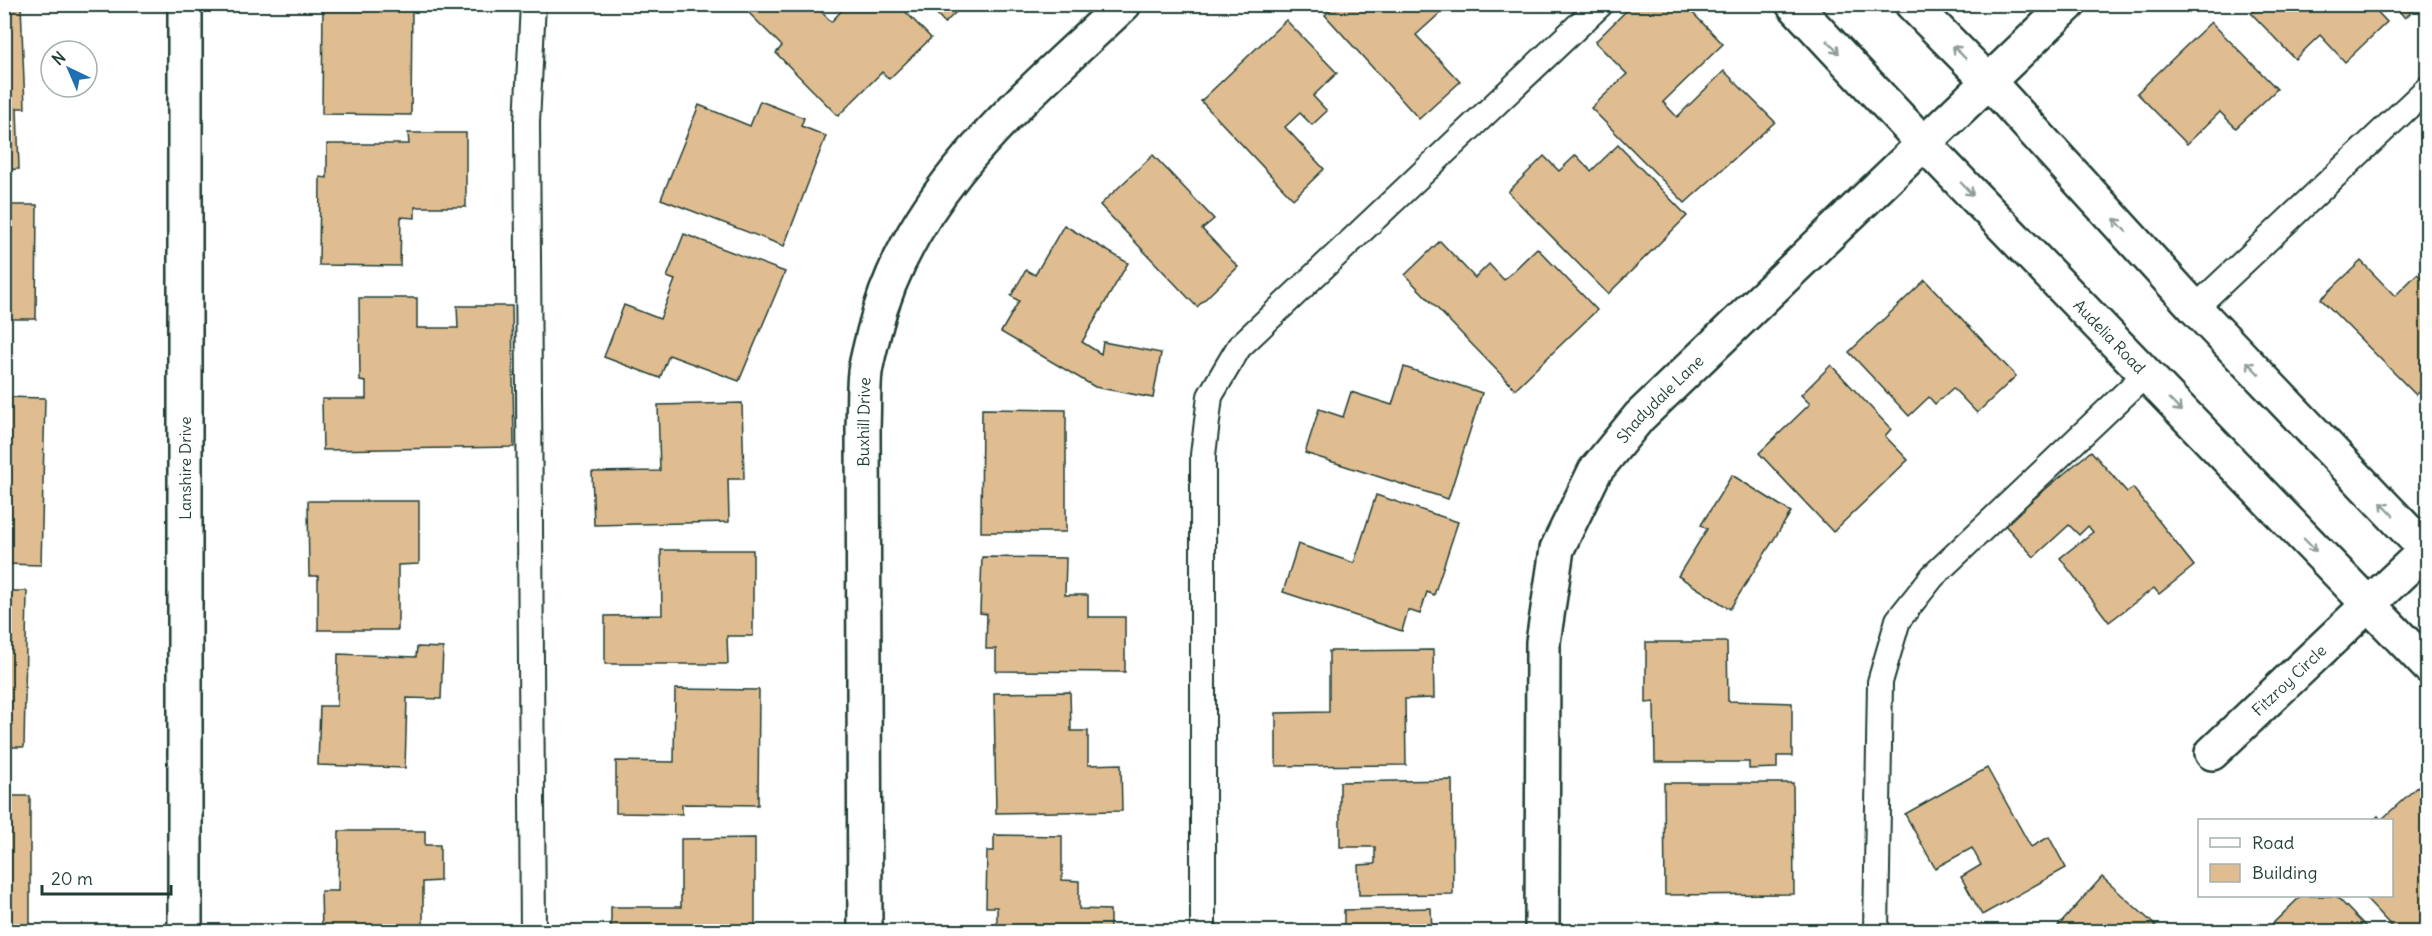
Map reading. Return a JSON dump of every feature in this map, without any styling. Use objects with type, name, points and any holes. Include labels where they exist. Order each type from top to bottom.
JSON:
[{"type":"street","name":"Lanshire Drive","points":[[185,4],[185,932]]},
{"type":"street","name":"Buxhill Drive","points":[[865,932],[863,427],[865,371],[882,299],[909,239],[952,176],[998,123],[1124,4]]},
{"type":"street","name":"Audelia Road","points":[[1793,4],[1923,143],[2427,666]]},
{"type":"street","points":[[1912,4],[1989,82],[2195,308],[2427,550]]},
{"type":"street","name":"Shadydale Lane","points":[[1542,932],[1543,642],[1557,549],[1595,471],[1639,417],[2069,4]]},
{"type":"street","name":"Fitzroy Circle","points":[[2212,753],[2367,604],[2427,550]]},
{"type":"lane","points":[[533,4],[527,122],[533,932]]},
{"type":"lane","points":[[1203,932],[1203,467],[1210,396],[1239,347],[1601,4]]},
{"type":"lane","points":[[2195,308],[2427,88]]},
{"type":"lane","points":[[1876,932],[1880,682],[1898,620],[1933,576],[2146,374]]},
{"type":"building","points":[[4,4],[21,4],[25,108],[17,108],[19,169],[4,170]]},
{"type":"building","points":[[323,4],[412,4],[411,115],[322,114]]},
{"type":"building","points":[[755,4],[814,4],[831,22],[848,4],[898,4],[931,38],[889,79],[882,72],[838,116],[776,53],[782,46],[748,12]]},
{"type":"building","points":[[928,4],[964,4],[945,23]]},
{"type":"building","points":[[1337,4],[1450,4],[1416,35],[1460,82],[1419,119],[1325,15]]},
{"type":"building","points":[[1633,4],[1684,4],[1723,44],[1663,102],[1677,117],[1724,71],[1775,122],[1685,203],[1591,108],[1627,74],[1595,42]]},
{"type":"building","points":[[2260,4],[2370,4],[2387,22],[2345,62],[2320,35],[2295,59],[2251,13]]},
{"type":"building","points":[[2393,4],[2420,4],[2405,18]]},
{"type":"building","points":[[1286,20],[1337,73],[1313,96],[1327,111],[1312,125],[1300,113],[1285,127],[1324,169],[1293,199],[1201,101]]},
{"type":"building","points":[[2211,22],[2277,89],[2236,128],[2220,112],[2187,144],[2137,93]]},
{"type":"building","points":[[760,101],[804,118],[801,126],[826,136],[784,246],[661,199],[699,105],[750,126]]},
{"type":"building","points":[[408,133],[466,133],[466,207],[415,207],[415,218],[401,217],[400,266],[319,265],[320,177],[327,178],[327,144],[409,144]]},
{"type":"building","points":[[1618,145],[1687,216],[1608,294],[1508,192],[1544,156],[1559,171],[1576,155],[1591,171]]},
{"type":"building","points":[[1153,155],[1214,219],[1202,229],[1238,267],[1197,307],[1100,205]]},
{"type":"building","points":[[4,205],[37,205],[36,319],[6,319],[6,364],[4,364]]},
{"type":"building","points":[[1064,225],[1128,263],[1082,342],[1101,354],[1103,342],[1161,353],[1153,398],[1095,387],[1001,332],[1019,301],[1011,296],[1026,270],[1035,275]]},
{"type":"building","points":[[684,234],[785,272],[739,381],[669,355],[660,378],[604,357],[624,305],[660,319],[675,280],[667,277]]},
{"type":"building","points":[[1440,241],[1475,278],[1489,264],[1504,280],[1537,248],[1597,310],[1515,389],[1405,275]]},
{"type":"building","points":[[2361,261],[2395,296],[2417,274],[2428,284],[2428,384],[2416,395],[2321,299]]},
{"type":"building","points":[[1925,280],[2016,376],[1977,413],[1953,388],[1935,404],[1929,397],[1909,416],[1849,352]]},
{"type":"building","points":[[359,298],[417,298],[417,328],[458,328],[457,306],[512,306],[514,447],[323,450],[322,399],[366,399],[366,382],[360,381]]},
{"type":"building","points":[[1831,365],[1891,429],[1885,436],[1908,460],[1833,532],[1759,453],[1810,404],[1801,395]]},
{"type":"building","points":[[1404,367],[1482,393],[1448,499],[1305,453],[1319,409],[1343,417],[1351,392],[1392,405]]},
{"type":"building","points":[[4,397],[45,398],[41,565],[4,564]]},
{"type":"building","points":[[742,403],[744,479],[728,479],[729,522],[594,525],[592,472],[660,471],[658,405]]},
{"type":"building","points":[[982,409],[1066,410],[1066,532],[981,532]]},
{"type":"building","points":[[2091,451],[2127,492],[2133,488],[2194,566],[2159,594],[2154,588],[2109,622],[2060,558],[2093,532],[2088,526],[2079,535],[2069,525],[2034,557],[2004,524]]},
{"type":"building","points":[[1732,475],[1791,512],[1730,609],[1678,576],[1707,529],[1701,525]]},
{"type":"building","points":[[1376,495],[1458,522],[1434,595],[1427,592],[1420,614],[1408,610],[1402,631],[1283,592],[1298,544],[1354,563]]},
{"type":"building","points":[[308,501],[419,501],[419,564],[398,565],[398,630],[318,630],[318,576],[309,576]]},
{"type":"building","points":[[661,550],[753,550],[753,636],[727,636],[728,664],[605,664],[605,616],[662,615]]},
{"type":"building","points":[[982,557],[1066,558],[1065,595],[1088,595],[1088,617],[1125,617],[1125,672],[996,671],[996,649],[986,649],[987,614],[980,613]]},
{"type":"building","points":[[4,591],[27,591],[24,747],[4,747]]},
{"type":"building","points":[[1646,642],[1727,642],[1728,701],[1792,703],[1792,756],[1777,756],[1777,768],[1749,769],[1749,762],[1655,762],[1654,702],[1646,703]]},
{"type":"building","points":[[417,647],[443,648],[441,699],[407,698],[405,768],[318,765],[320,706],[337,706],[338,654],[416,657]]},
{"type":"building","points":[[1433,650],[1434,698],[1405,699],[1406,765],[1276,766],[1276,713],[1329,712],[1329,651]]},
{"type":"building","points":[[675,689],[759,690],[758,805],[682,804],[682,814],[616,813],[616,761],[674,762]]},
{"type":"building","points":[[1070,692],[1071,731],[1088,731],[1088,765],[1121,764],[1122,811],[996,813],[994,693]]},
{"type":"building","points":[[1987,768],[2031,847],[2049,837],[2066,868],[1982,915],[1961,877],[1981,865],[1972,848],[1935,868],[1905,814]]},
{"type":"building","points":[[1452,780],[1453,894],[1359,895],[1358,865],[1375,864],[1375,847],[1340,847],[1340,782]]},
{"type":"building","points":[[1664,783],[1793,783],[1794,894],[1665,895]]},
{"type":"building","points":[[2418,786],[2428,796],[2428,932],[2397,932],[2364,897],[2393,897],[2393,819],[2382,819]]},
{"type":"building","points":[[4,796],[30,796],[30,932],[4,932]]},
{"type":"building","points":[[339,831],[425,831],[425,845],[440,845],[440,881],[423,882],[423,932],[322,932],[321,891],[338,891]]},
{"type":"building","points":[[994,835],[1062,836],[1062,880],[1079,881],[1079,909],[1110,910],[1110,932],[997,932],[997,907],[986,907],[987,851],[994,851]]},
{"type":"building","points":[[755,838],[755,932],[611,932],[611,907],[681,907],[681,839]]},
{"type":"building","points":[[2102,877],[2145,916],[2162,932],[2053,932]]},
{"type":"building","points":[[2300,897],[2337,897],[2371,932],[2264,932]]},
{"type":"building","points":[[1431,908],[1432,932],[1344,932],[1344,910]]}]
